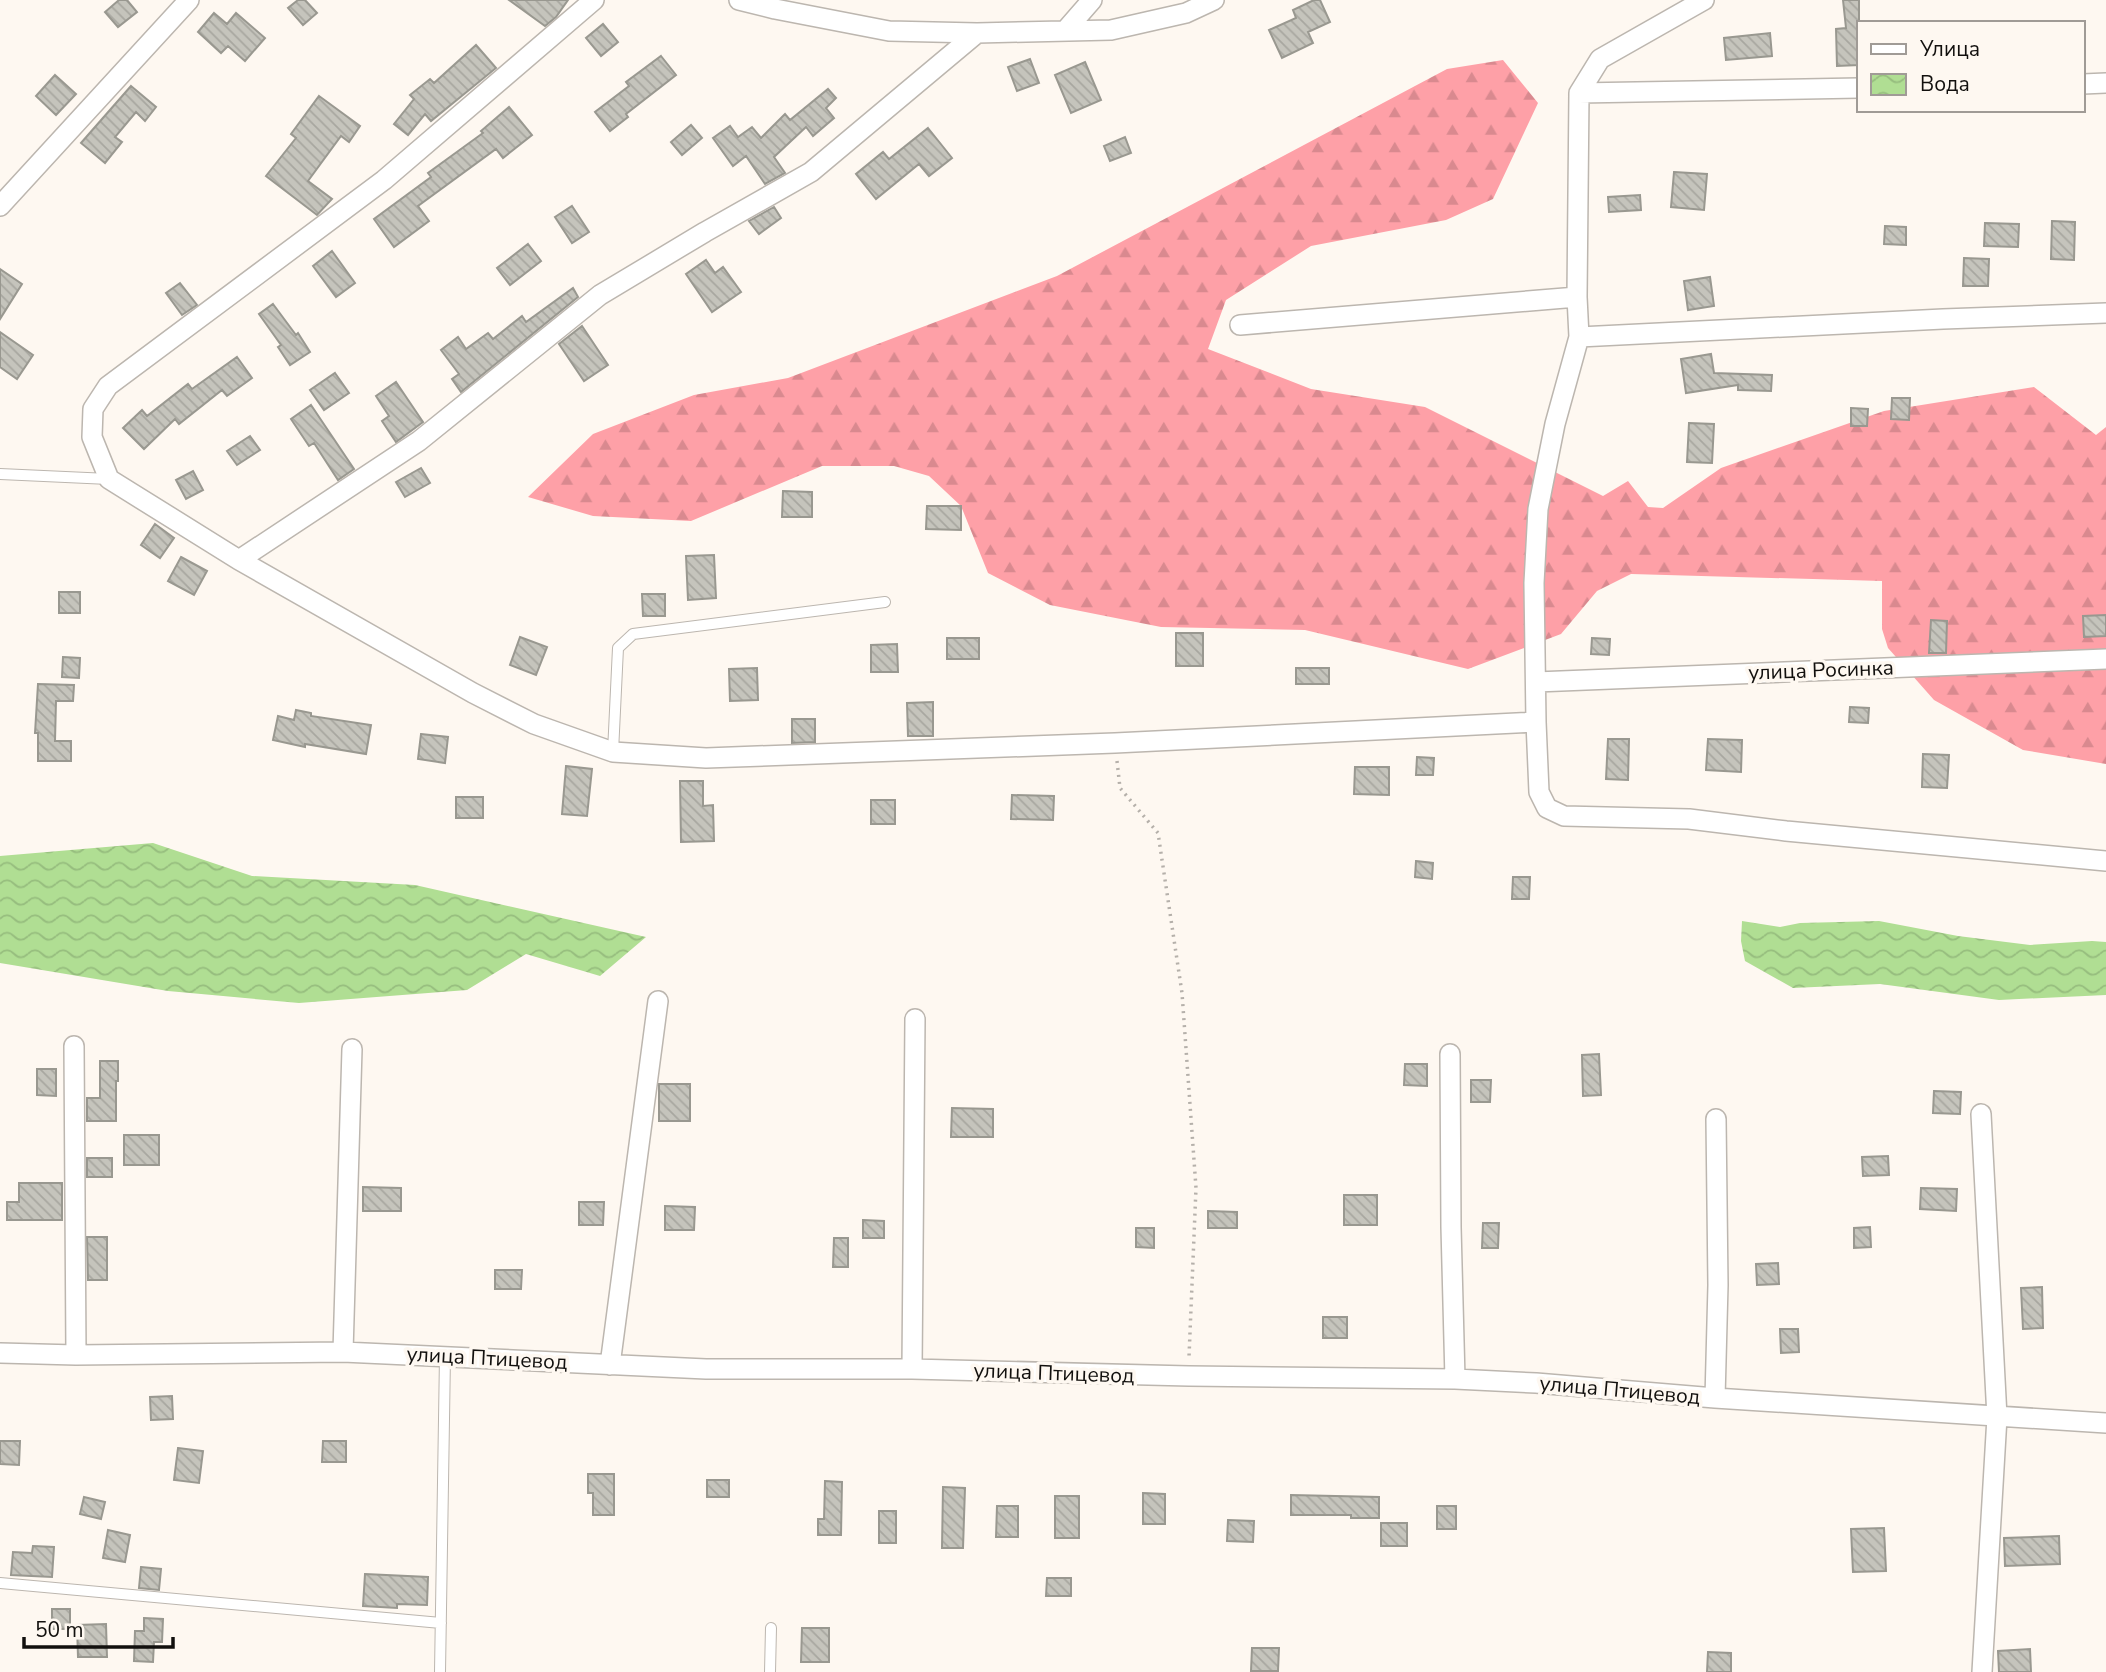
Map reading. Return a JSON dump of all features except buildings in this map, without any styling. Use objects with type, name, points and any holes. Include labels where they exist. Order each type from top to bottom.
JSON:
[{"type":"street","points":[[0,206],[189,0]]},
{"type":"street","points":[[594,0],[384,180],[108,386],[93,409],[92,437],[108,479],[239,560],[473,693],[534,724],[613,752],[706,758],[1115,743],[1536,722]]},
{"type":"street","points":[[739,0],[780,5],[889,31],[977,33],[1111,30],[1186,13],[1214,0]]},
{"type":"street","points":[[1065,31],[1093,0]]},
{"type":"street","points":[[1704,0],[1600,59],[1579,93],[1579,337],[1555,424],[1538,509],[1534,583],[1539,792],[1547,808],[1564,816],[1689,819],[1786,831],[2106,861]]},
{"type":"street","points":[[239,560],[419,441],[600,295],[811,172],[977,33]]},
{"type":"street","points":[[2085,84],[2106,83]]},
{"type":"street","points":[[1579,93],[1857,88]]},
{"type":"street","points":[[1240,325],[1577,297]]},
{"type":"street","points":[[1579,337],[1943,318],[2106,313]]},
{"type":"street","name":"улица Росинка","points":[[1536,682],[2106,659]]},
{"type":"street","points":[[610,1365],[659,1001]]},
{"type":"street","points":[[912,1369],[915,1019]]},
{"type":"street","points":[[74,1046],[76,1355]]},
{"type":"street","points":[[343,1352],[352,1049]]},
{"type":"street","points":[[1450,1055],[1455,1379]]},
{"type":"street","points":[[1981,1114],[1997,1417],[1982,1672]]},
{"type":"street","points":[[1715,1398],[1718,1285],[1716,1119]]},
{"type":"street","name":"улица Птицевод","points":[[0,1353],[76,1355],[343,1352],[706,1369],[912,1369],[1189,1377],[1455,1379],[2106,1423]]},
{"type":"lane","points":[[0,474],[108,479]]},
{"type":"lane","points":[[613,752],[618,648],[634,634],[885,601]]},
{"type":"lane","points":[[440,1672],[445,1355]]},
{"type":"lane","points":[[0,1583],[440,1623]]},
{"type":"lane","points":[[770,1672],[771,1628]]},
{"type":"path","points":[[1115,743],[1120,788],[1158,833],[1182,993],[1196,1188],[1189,1377]]},
{"type":"green space","points":[[1503,60],[1538,103],[1493,199],[1446,220],[1311,246],[1226,300],[1208,349],[1311,389],[1425,407],[1603,496],[1628,481],[1648,507],[1663,508],[1721,468],[1884,411],[2034,387],[2096,435],[2106,427],[2106,764],[2023,750],[1934,700],[1888,648],[1882,629],[1882,581],[1631,574],[1597,591],[1561,634],[1468,669],[1305,630],[1161,627],[1050,605],[988,573],[961,506],[929,476],[894,466],[822,466],[691,521],[593,516],[528,497],[593,434],[694,395],[788,378],[1057,276],[1447,69]]},
{"type":"water","points":[[153,843],[252,876],[415,885],[646,937],[600,976],[526,954],[467,990],[299,1003],[168,991],[0,963],[0,856]]},
{"type":"water","points":[[1742,921],[1780,927],[1800,923],[1879,921],[1958,936],[2030,945],[2106,942],[2106,995],[1999,1000],[1880,984],[1793,988],[1745,961],[1741,941]]}]
